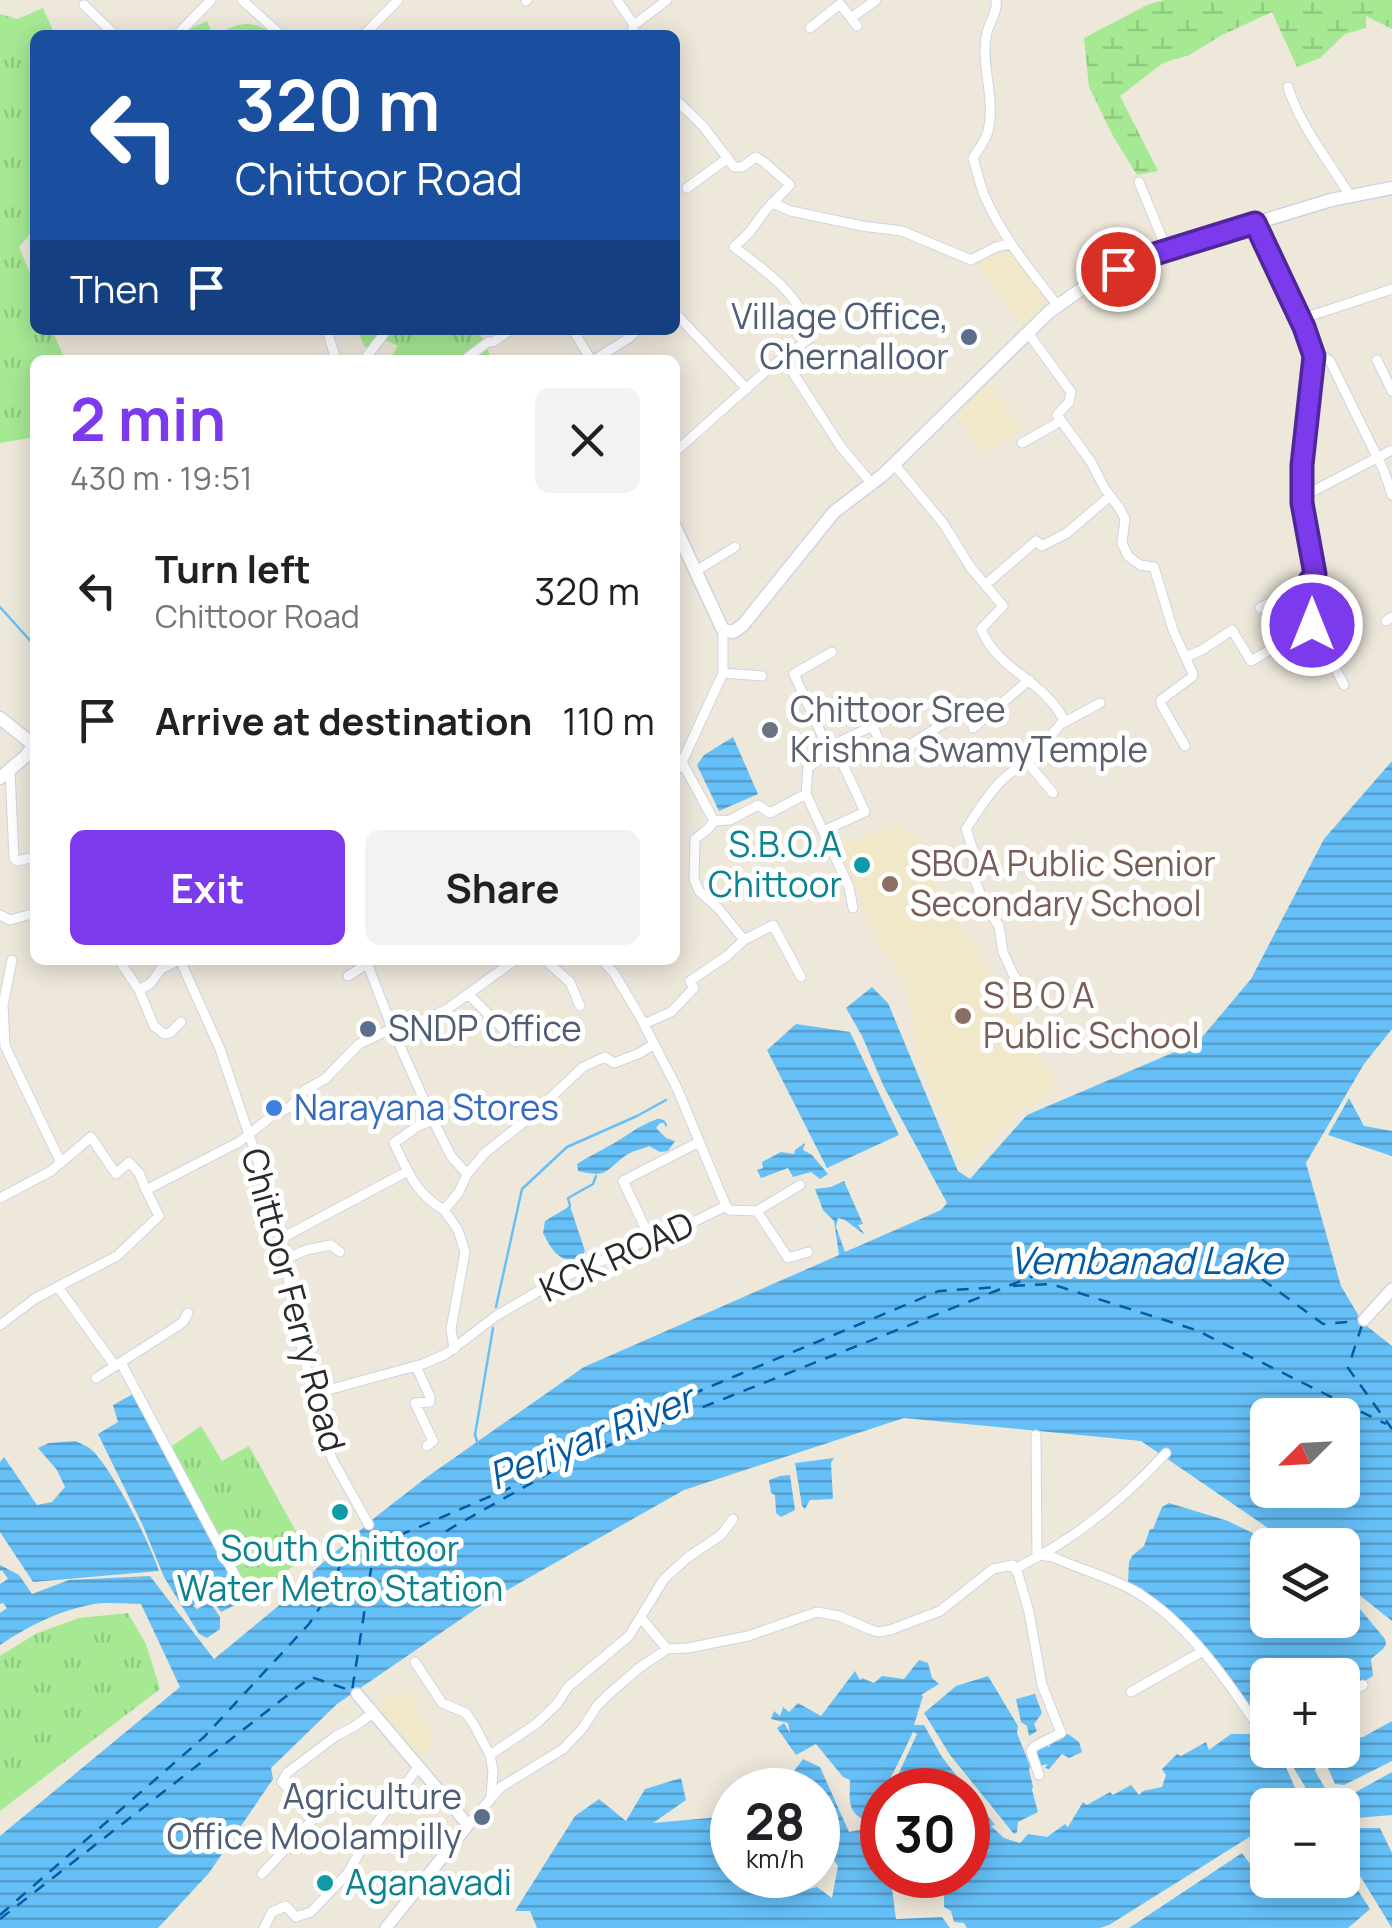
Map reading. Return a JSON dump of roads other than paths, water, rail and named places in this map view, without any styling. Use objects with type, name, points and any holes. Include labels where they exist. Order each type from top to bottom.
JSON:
[{"type":"main road","points":[[680,537],[723,630],[733,632],[743,626],[834,512],[894,464],[1058,306],[1094,280],[1142,258],[1255,223],[1392,188]]},
{"type":"main road","points":[[0,718],[30,743]]},
{"type":"main road","points":[[5,774],[30,750]]},
{"type":"street","points":[[182,30],[211,0]]},
{"type":"street","points":[[242,0],[275,30]]},
{"type":"street","points":[[369,30],[398,0]]},
{"type":"street","points":[[618,0],[633,30],[667,0]]},
{"type":"street","points":[[810,28],[840,4],[857,26],[851,18],[876,0]]},
{"type":"street","points":[[996,0],[998,8],[988,24],[985,40],[988,134],[973,158],[984,195],[1011,244],[1058,306]]},
{"type":"street","points":[[84,5],[111,30]]},
{"type":"street","points":[[1288,87],[1310,132],[1350,196]]},
{"type":"street","points":[[680,103],[704,126],[734,167],[756,157],[790,185],[734,247],[780,282],[806,323],[810,338],[724,405],[680,447]]},
{"type":"street","points":[[688,188],[728,158]]},
{"type":"street","points":[[1139,182],[1168,250]]},
{"type":"street","points":[[772,203],[792,211],[902,231],[971,260],[1011,244]]},
{"type":"street","points":[[1255,223],[1314,356],[1302,496],[1315,574],[1309,582],[1260,608]]},
{"type":"street","points":[[1299,315],[1312,316],[1392,289]]},
{"type":"street","points":[[680,318],[747,389]]},
{"type":"street","points":[[1028,333],[1070,392],[1070,402],[1057,416],[1091,462],[1125,519],[1122,542],[1128,556],[1140,566],[1154,567],[1172,630],[1192,670],[1192,677],[1163,698],[1161,704],[1185,746]]},
{"type":"street","points":[[368,355],[383,335]]},
{"type":"street","points":[[471,355],[503,335]]},
{"type":"street","points":[[600,355],[632,335]]},
{"type":"street","points":[[1310,344],[1330,361],[1392,495]]},
{"type":"street","points":[[784,359],[842,447],[872,484]]},
{"type":"street","points":[[1377,360],[1392,392]]},
{"type":"street","points":[[1022,443],[1061,421]]},
{"type":"street","points":[[1302,496],[1392,450]]},
{"type":"street","points":[[894,464],[950,532],[967,562],[1003,606],[981,629],[982,633],[1002,662],[1053,702],[1064,722]]},
{"type":"street","points":[[984,585],[1036,541],[1042,546],[1068,533],[1110,496]]},
{"type":"street","points":[[696,572],[735,547]]},
{"type":"street","points":[[1309,582],[1322,608],[1333,615]]},
{"type":"street","points":[[1317,600],[1312,625],[1344,686]]},
{"type":"street","points":[[1185,657],[1232,630],[1250,661],[1312,625]]},
{"type":"street","points":[[680,756],[723,673],[723,630]]},
{"type":"street","points":[[823,832],[865,812],[794,674],[832,652]]},
{"type":"street","points":[[723,673],[762,676]]},
{"type":"street","points":[[973,728],[1028,680]]},
{"type":"street","points":[[1034,1002],[1013,974],[1003,952],[999,926],[973,876],[973,850],[966,829],[1015,768],[1028,763],[1064,722],[1100,703]]},
{"type":"street","points":[[853,908],[848,887],[806,794],[808,768],[872,726],[894,758],[960,708]]},
{"type":"street","points":[[680,763],[714,821]]},
{"type":"street","points":[[1028,763],[1053,793]]},
{"type":"street","points":[[5,774],[14,858],[18,862],[30,858]]},
{"type":"street","points":[[744,940],[694,880],[695,839],[714,821],[730,820],[758,805],[770,812],[806,794]]},
{"type":"street","points":[[0,915],[10,920],[28,916]]},
{"type":"street","points":[[644,1024],[670,1012],[694,988],[690,981],[728,956],[744,940],[773,925],[801,977]]},
{"type":"street","points":[[12,960],[3,1005],[6,1046],[62,1163]]},
{"type":"street","points":[[122,965],[154,1026],[164,1034],[181,1022]]},
{"type":"street","points":[[138,990],[169,965]]},
{"type":"street","name":"Chittoor Ferry Road","points":[[182,965],[220,1049],[282,1238],[294,1317],[332,1459],[369,1525]]},
{"type":"street","points":[[348,976],[363,965]]},
{"type":"street","points":[[368,965],[433,1120],[451,1156],[467,1174]]},
{"type":"street","points":[[146,1190],[239,1142],[325,1079],[359,1044],[446,1010],[508,965]]},
{"type":"street","points":[[550,965],[570,982],[580,1006]]},
{"type":"street","name":"KCK ROAD","points":[[313,1394],[446,1354],[494,1318],[564,1276],[726,1206],[689,1114],[644,1024],[607,965]]},
{"type":"street","points":[[469,995],[516,1042]]},
{"type":"street","points":[[444,1210],[485,1152],[529,1118],[583,1067],[605,1057],[614,1062],[654,1044]]},
{"type":"street","points":[[433,1120],[394,1143],[426,1199],[444,1210],[458,1230],[465,1252],[451,1329],[454,1348]]},
{"type":"street","points":[[0,1198],[62,1163],[91,1137],[116,1174],[130,1162],[159,1216],[117,1256],[36,1298],[0,1325]]},
{"type":"street","points":[[650,1238],[623,1181],[700,1142]]},
{"type":"street","points":[[282,1238],[408,1171]]},
{"type":"street","points":[[726,1206],[729,1210],[757,1211],[800,1185]]},
{"type":"street","points":[[757,1211],[788,1258],[808,1252]]},
{"type":"street","points":[[286,1260],[330,1244],[340,1252]]},
{"type":"street","points":[[58,1288],[118,1364],[244,1592]]},
{"type":"street","points":[[1364,1320],[1391,1294]]},
{"type":"street","points":[[96,1378],[176,1327],[188,1314]]},
{"type":"street","points":[[416,1366],[430,1397],[430,1402],[415,1403],[433,1440],[427,1446]]},
{"type":"street","points":[[1036,1435],[1039,1556]]},
{"type":"street","points":[[1015,1569],[1077,1530],[1144,1477],[1166,1453]]},
{"type":"street","points":[[490,1755],[536,1724],[558,1704],[568,1687],[629,1636],[664,1579],[710,1544],[733,1518]]},
{"type":"street","points":[[1039,1556],[1054,1558],[1131,1589],[1170,1618],[1203,1652],[1250,1716]]},
{"type":"street","points":[[386,1928],[501,1786],[563,1750],[609,1694],[667,1649],[759,1633],[817,1612],[839,1616],[878,1632],[890,1630],[940,1611],[993,1570],[1013,1565],[1029,1612],[1042,1684],[1061,1733],[1030,1751],[1039,1775]]},
{"type":"street","points":[[642,1618],[667,1649]]},
{"type":"street","points":[[1131,1692],[1203,1652]]},
{"type":"street","points":[[416,1662],[442,1703],[466,1713],[490,1755],[494,1771],[490,1798]]},
{"type":"street","points":[[357,1694],[468,1825]]},
{"type":"street","points":[[262,1874],[315,1817],[282,1782],[287,1773],[373,1713]]},
{"type":"street","points":[[264,1928],[272,1912],[286,1906],[296,1916],[311,1912],[347,1874],[376,1830],[376,1824],[419,1766]]},
{"type":"street","points":[[376,1830],[389,1842]]},
{"type":"water","points":[[733,737],[758,794],[719,811],[697,765],[704,755]]},
{"type":"water","name":"Vembanad Lake","points":[[1392,761],[1392,1029],[1364,1064],[1306,1163],[1341,1286],[1363,1323],[1392,1346],[1392,1621],[1360,1596],[1360,1528],[1268,1528],[1141,1441],[904,1418],[684,1490],[486,1602],[337,1704],[271,1768],[273,1779],[209,1873],[158,1928],[0,1928],[0,1836],[180,1687],[141,1604],[100,1603],[69,1610],[0,1645],[0,1613],[7,1608],[0,1604],[0,1584],[8,1579],[0,1565],[19,1575],[32,1594],[69,1580],[150,1576],[214,1659],[378,1515],[584,1367],[839,1255],[834,1221],[823,1210],[815,1189],[844,1181],[865,1235],[838,1218],[836,1227],[845,1252],[941,1210],[947,1203],[846,1008],[872,987],[888,1003],[958,1171],[970,1179],[1027,1115],[1198,1042],[1251,979],[1324,839]]},
{"type":"water","points":[[796,1024],[850,1032],[899,1135],[827,1168],[767,1050]]},
{"type":"water","points":[[1349,1098],[1364,1126],[1392,1131],[1392,1156],[1328,1135]]},
{"type":"water","points":[[658,1119],[667,1124],[666,1128],[660,1123],[656,1128],[675,1141],[668,1151],[660,1152],[649,1146],[628,1154],[604,1172],[578,1171],[577,1164]]},
{"type":"water","points":[[805,1143],[803,1150],[828,1174],[820,1179],[811,1172],[793,1177],[788,1168],[761,1178],[757,1170],[763,1168],[762,1162],[781,1152],[794,1154]]},
{"type":"water","points":[[570,1206],[585,1251],[579,1261],[556,1253],[543,1233],[545,1221]]},
{"type":"water","points":[[135,1393],[245,1600],[221,1612],[209,1596],[193,1606],[197,1609],[210,1602],[220,1617],[220,1629],[207,1638],[199,1634],[164,1577],[98,1434],[118,1422],[113,1405]]},
{"type":"water","points":[[76,1441],[93,1451],[113,1478],[159,1571],[33,1582],[0,1532],[0,1462],[4,1457],[37,1505],[52,1502],[65,1487],[57,1470],[38,1448]]},
{"type":"water","points":[[834,1458],[833,1499],[810,1500],[805,1509],[795,1463]]},
{"type":"water","points":[[790,1475],[795,1510],[781,1517],[776,1513],[769,1480]]},
{"type":"water","points":[[1169,1503],[1250,1532],[1250,1638],[1360,1638],[1360,1609],[1386,1644],[1371,1659],[1373,1676],[1360,1684],[1360,1658],[1250,1658],[1250,1711],[1201,1644],[1143,1589],[1128,1582],[1129,1562],[1144,1546],[1162,1507]]},
{"type":"water","points":[[919,1660],[928,1663],[932,1678],[939,1684],[921,1695],[914,1725],[924,1725],[951,1768],[901,1768],[917,1734],[913,1732],[896,1768],[860,1768],[860,1818],[852,1808],[850,1780],[843,1777],[840,1768],[836,1768],[816,1744],[796,1755],[777,1728],[784,1723],[790,1733],[788,1723],[771,1719],[774,1711],[780,1716],[783,1707],[789,1712],[798,1703],[821,1716],[855,1671],[860,1680],[874,1683],[882,1676],[904,1679]]},
{"type":"water","points":[[988,1676],[1018,1726],[1038,1812],[1018,1822],[1014,1834],[990,1804],[990,1768],[961,1768],[924,1713],[956,1686]]},
{"type":"water","points":[[1035,1694],[1042,1713],[1034,1724],[1037,1731],[1029,1736],[1016,1699]]},
{"type":"water","points":[[1392,1721],[1392,1761],[1344,1785],[1335,1784],[1328,1768],[1360,1768],[1363,1737]]},
{"type":"water","points":[[1068,1734],[1079,1742],[1082,1752],[1069,1758],[1062,1754],[1049,1769],[1045,1768],[1048,1764],[1039,1766],[1033,1753],[1041,1745],[1050,1747],[1049,1741],[1060,1741],[1059,1737]]},
{"type":"water","points":[[1231,1734],[1250,1734],[1250,1768],[1286,1768],[1295,1788],[1250,1788],[1250,1837],[1100,1928],[967,1928],[964,1923],[954,1922],[951,1911],[944,1907],[944,1898],[990,1898],[990,1819],[995,1825],[991,1826],[1004,1838],[1020,1843],[1028,1834],[1047,1837],[1065,1824],[1068,1827],[1083,1802],[1087,1805],[1131,1785],[1139,1795],[1162,1787],[1166,1775],[1162,1769],[1177,1754],[1181,1756],[1206,1742],[1209,1750]]},
{"type":"water","points":[[803,1759],[820,1768],[796,1768]]},
{"type":"water","points":[[1294,1768],[1316,1768],[1325,1788],[1306,1788]]},
{"type":"water","points":[[1392,1772],[1392,1815],[1360,1818],[1360,1790]]},
{"type":"water","points":[[681,1778],[686,1800],[653,1823],[710,1818],[710,1898],[840,1898],[840,1812],[849,1832],[860,1830],[860,1898],[893,1898],[896,1919],[942,1917],[950,1928],[537,1928],[530,1911],[515,1911],[575,1816],[599,1799],[626,1821],[645,1789]]},
{"type":"water","points":[[1360,1828],[1380,1828],[1392,1853],[1392,1928],[1360,1876]]},
{"type":"water","points":[[1242,1853],[1250,1864],[1250,1898],[1360,1898],[1360,1893],[1370,1909],[1348,1928],[1129,1928]]},
{"type":"waterway","points":[[0,607],[30,640]]},
{"type":"waterway","points":[[496,1307],[522,1189],[567,1147],[666,1100]]},
{"type":"waterway","points":[[570,1206],[568,1198],[593,1184],[596,1176]]},
{"type":"waterway","name":"Periyar River","points":[[478,1444],[475,1435],[493,1328]]},
{"type":"place","name":"Village Office, Chernalloor","points":[[969,337]]},
{"type":"place","name":"Chittoor Sree Krishna SwamyTemple","points":[[770,730]]},
{"type":"place","name":"S.B.O.A Chittoor","points":[[862,865]]},
{"type":"place","name":"SBOA Public Senior Secondary School","points":[[890,884]]},
{"type":"place","name":"S B O A Public School","points":[[963,1016]]},
{"type":"place","name":"SNDP Office","points":[[368,1029]]},
{"type":"place","name":"Narayana Stores","points":[[274,1108]]},
{"type":"place","name":"South Chittoor Water Metro Station","points":[[340,1512]]},
{"type":"place","name":"Agriculture Office Moolampilly","points":[[482,1817]]},
{"type":"place","name":"Aganavadi","points":[[325,1883]]}]
